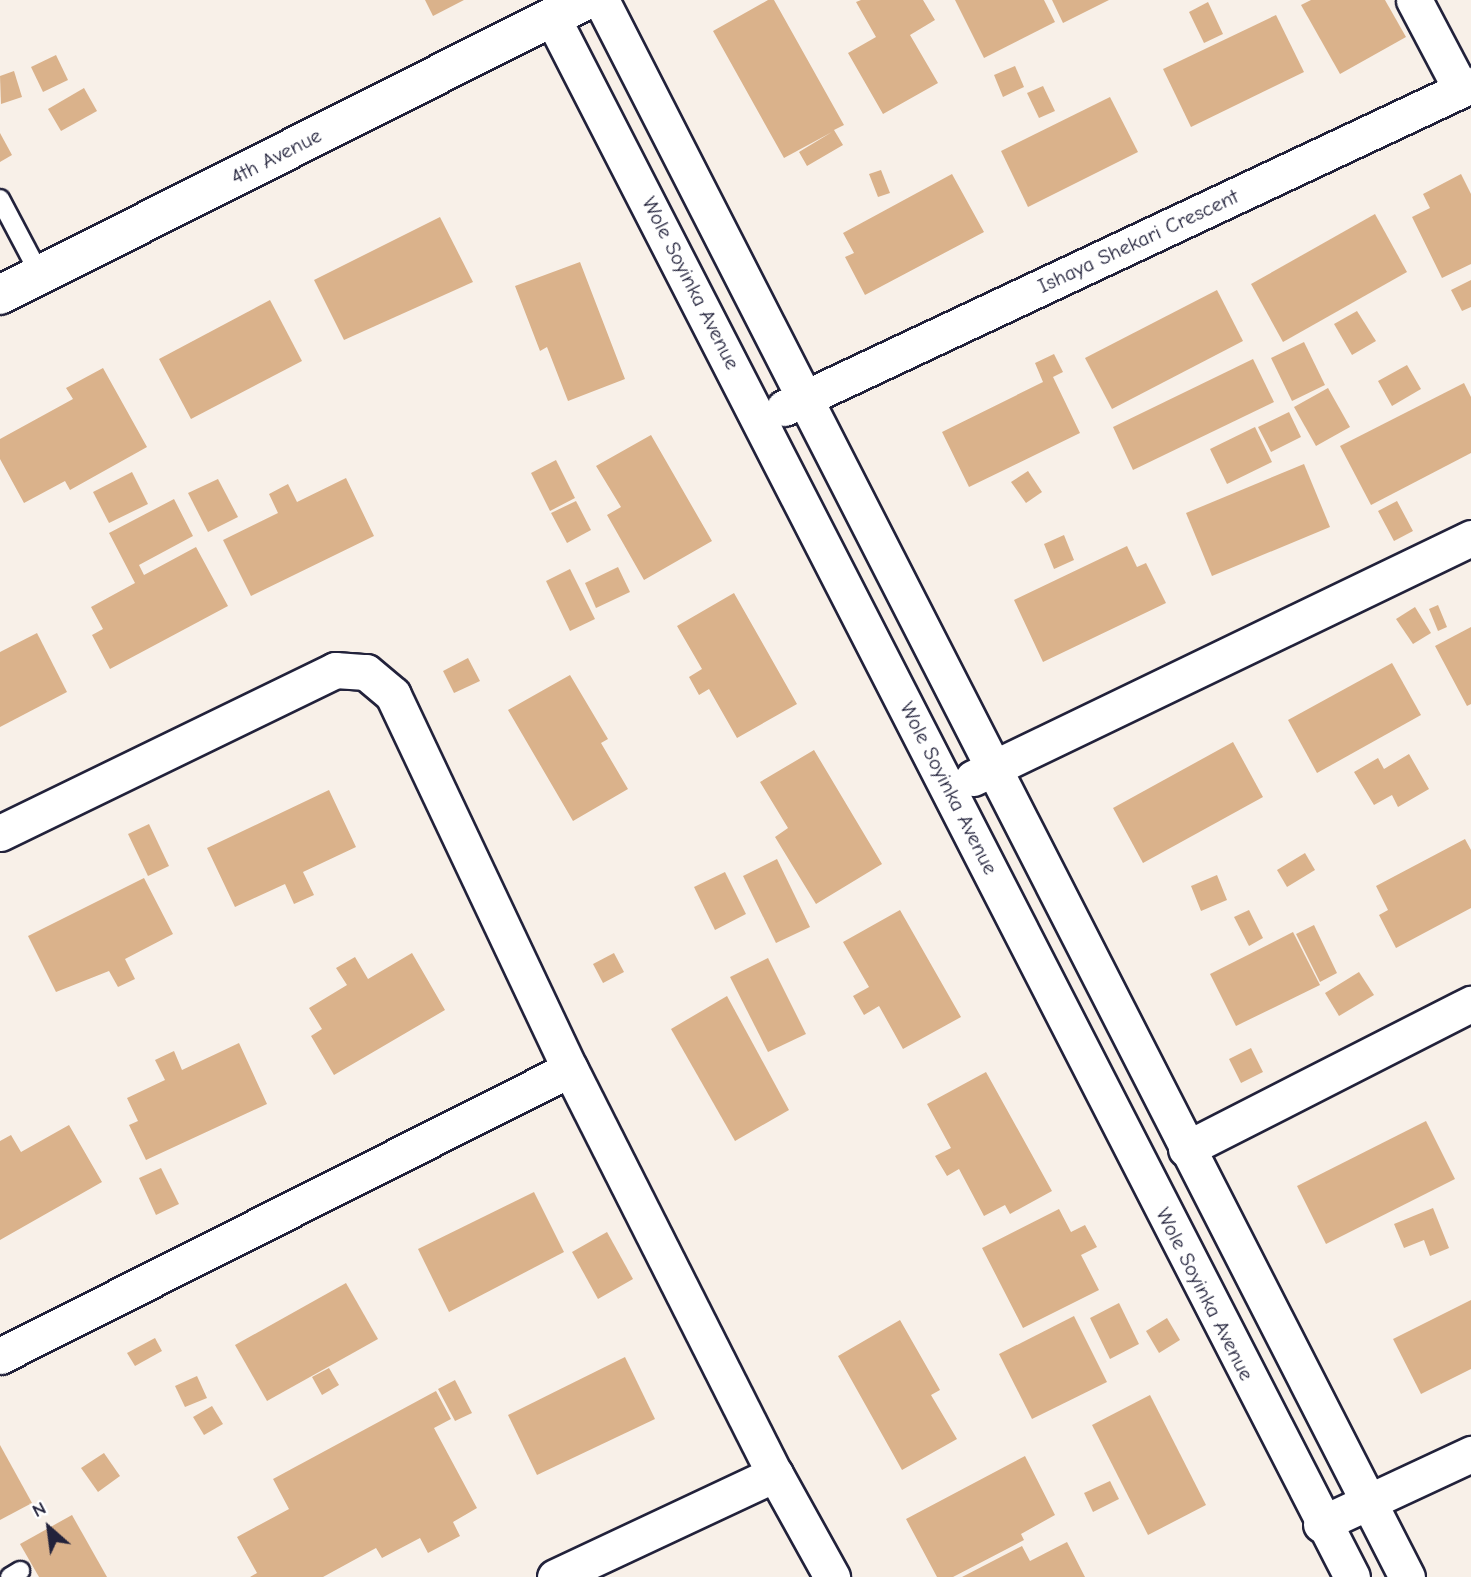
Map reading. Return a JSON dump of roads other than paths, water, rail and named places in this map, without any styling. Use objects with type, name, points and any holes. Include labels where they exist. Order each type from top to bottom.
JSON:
[{"type":"street","name":"4th Avenue","points":[[0,295],[548,8],[586,0]]},
{"type":"street","points":[[601,0],[1407,1577]]},
{"type":"street","points":[[1414,0],[1466,87]]},
{"type":"street","name":"Wole Soyinka Avenue","points":[[548,8],[762,419],[1321,1524],[1352,1577]]},
{"type":"street","name":"Ishaya Shekari Crescent","points":[[762,419],[1466,87]]},
{"type":"street","points":[[949,790],[1471,538]]},
{"type":"street","points":[[0,833],[335,670],[366,672],[393,695],[570,1069],[775,1474],[832,1577]]},
{"type":"street","points":[[1186,1149],[1471,1004]]},
{"type":"street","points":[[0,1356],[570,1069]]},
{"type":"street","points":[[1321,1524],[1471,1454]]},
{"type":"street","points":[[555,1577],[775,1474]]},
{"type":"lane","points":[[0,199],[40,275]]}]
